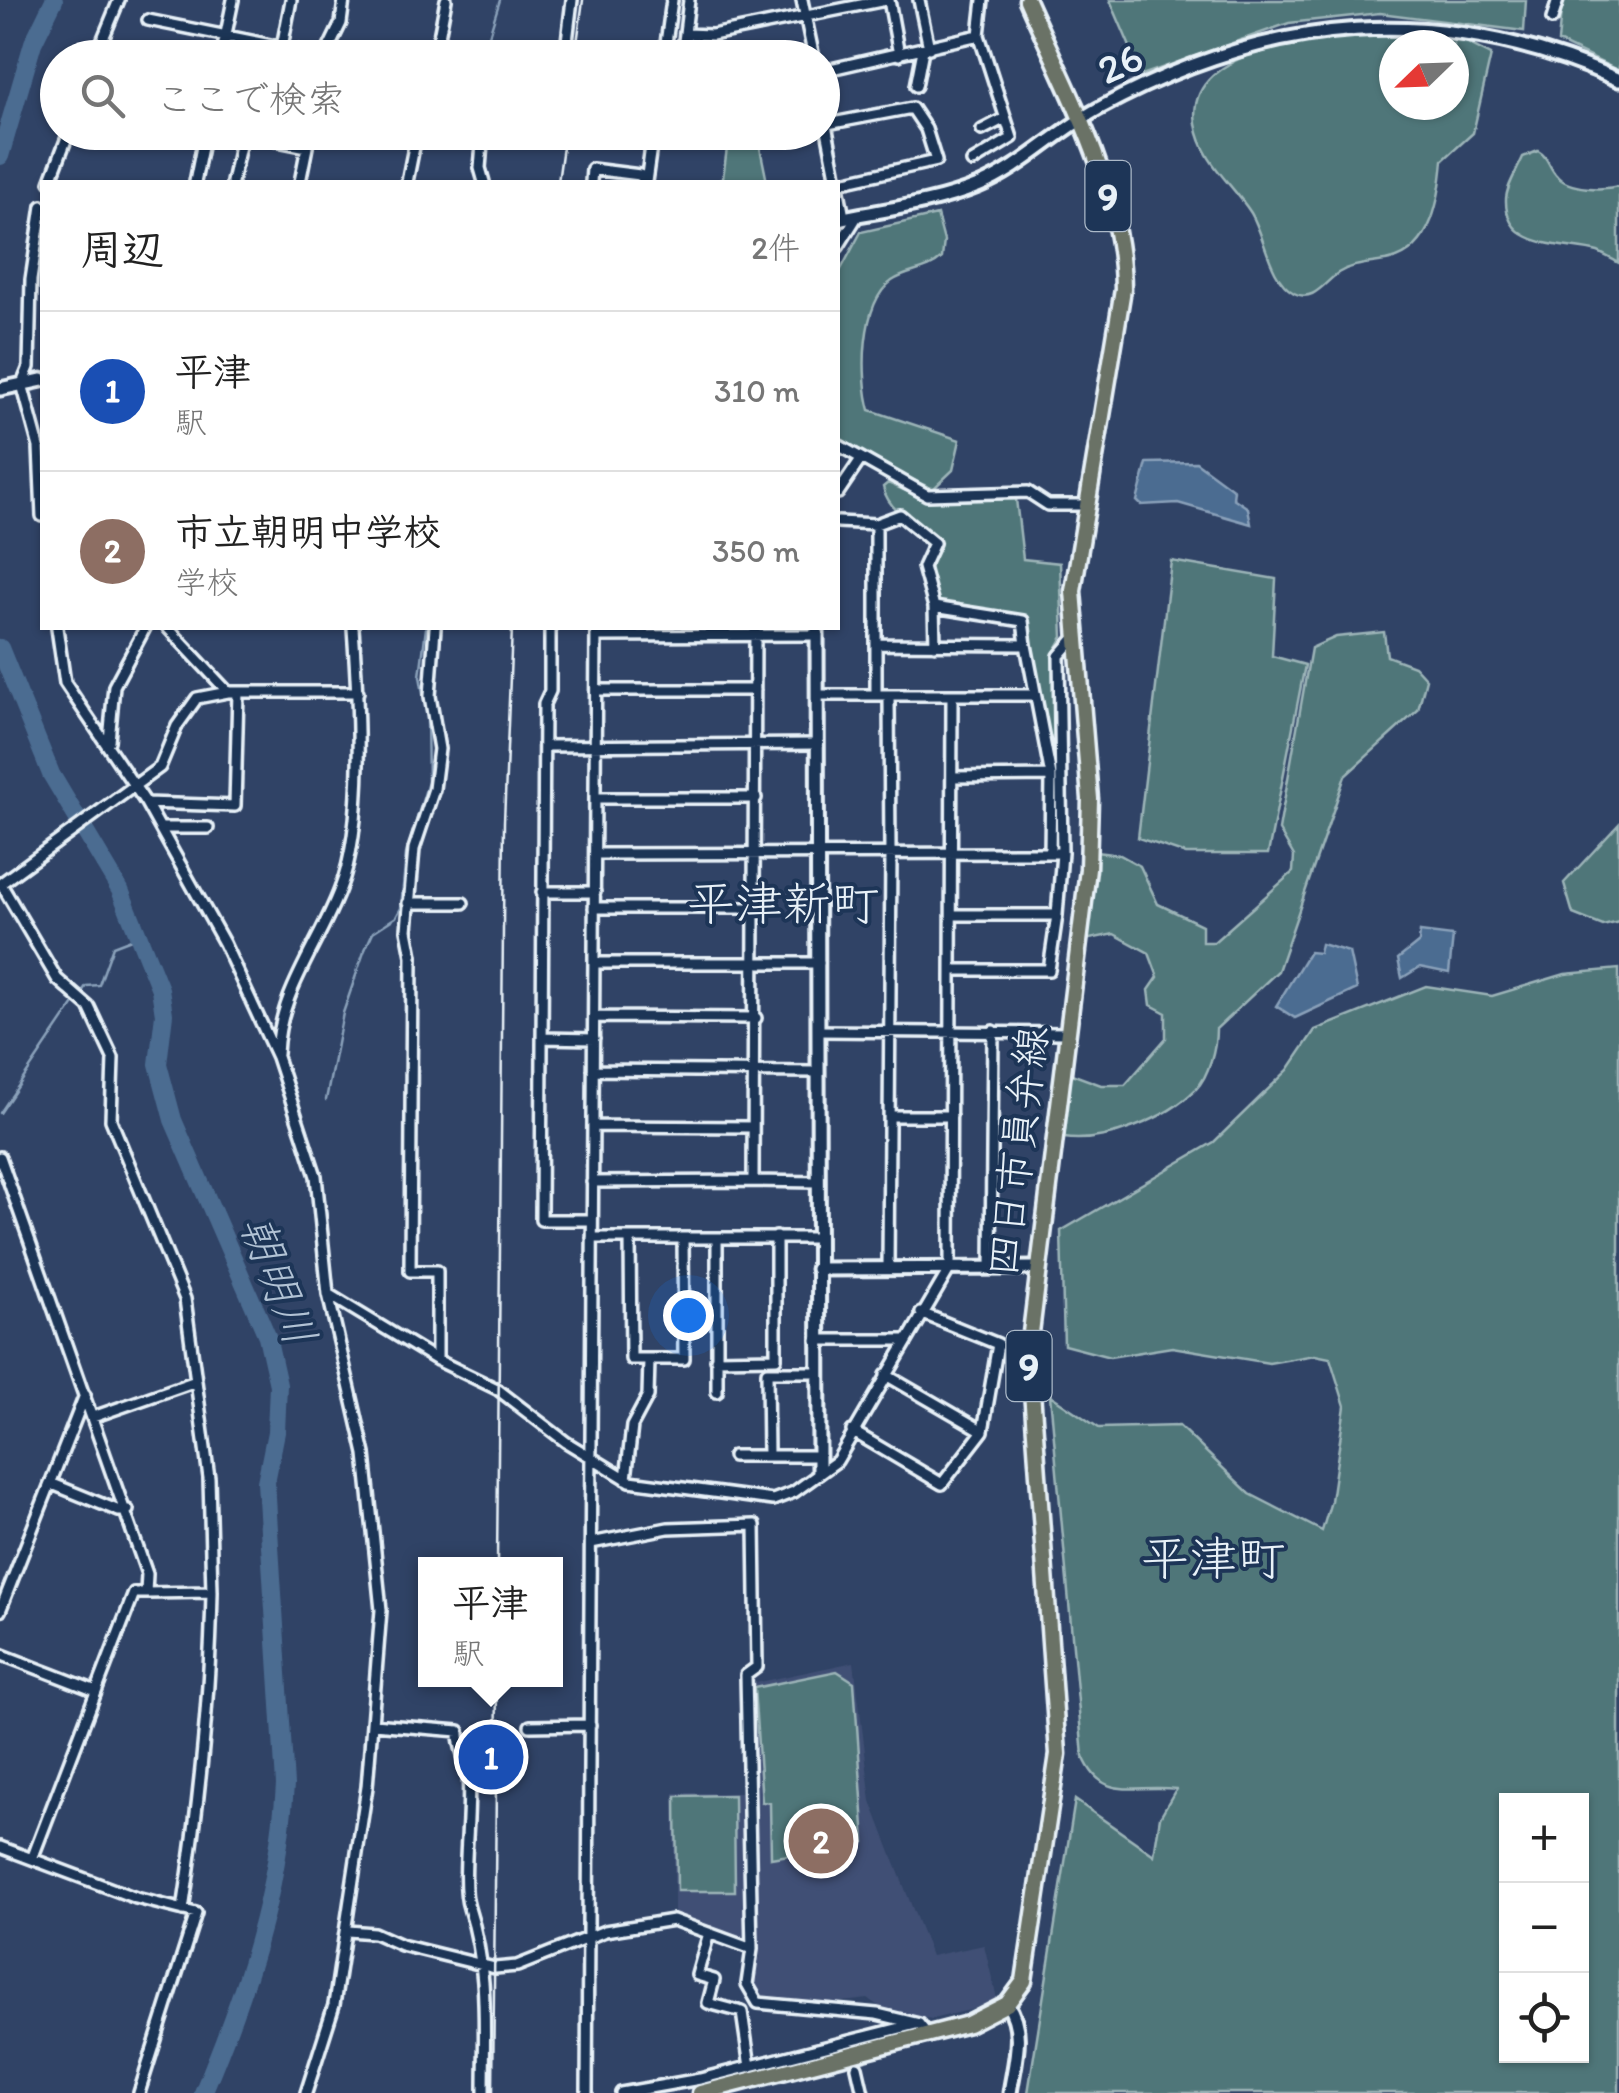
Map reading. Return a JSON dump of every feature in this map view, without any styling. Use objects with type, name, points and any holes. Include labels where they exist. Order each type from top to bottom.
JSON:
[{"type":"main road","name":"四日市員弁線","points":[[1007,2004],[1024,1981],[1058,1754],[1028,1349],[1088,869],[1090,799],[1073,640],[1074,562],[1123,289],[1122,251],[1115,216],[1027,0]]},
{"type":"main road","points":[[700,2093],[923,2029],[968,2024],[1007,2004]]},
{"type":"street","points":[[103,40],[120,0]]},
{"type":"street","points":[[224,40],[232,0]]},
{"type":"street","points":[[283,40],[291,0]]},
{"type":"street","points":[[333,40],[341,23],[344,0]]},
{"type":"street","points":[[438,40],[446,0]]},
{"type":"street","points":[[567,40],[572,0]]},
{"type":"street","points":[[666,40],[672,0]]},
{"type":"street","points":[[684,40],[688,0]]},
{"type":"street","points":[[802,0],[810,40]]},
{"type":"street","points":[[684,34],[712,35],[888,0],[899,55]]},
{"type":"street","points":[[916,86],[926,49],[919,0]]},
{"type":"street","points":[[972,162],[1012,138],[980,35],[983,0]]},
{"type":"street","points":[[1552,19],[1558,0]]},
{"type":"street","points":[[148,20],[243,40]]},
{"type":"street","name":"26","points":[[846,217],[977,186],[1016,166],[1079,120],[1217,56],[1287,35],[1337,26],[1409,23],[1465,28],[1558,53],[1619,80]]},
{"type":"street","points":[[840,66],[980,35]]},
{"type":"street","points":[[840,122],[912,108],[926,129],[936,161],[840,182]]},
{"type":"street","points":[[982,130],[1005,118]]},
{"type":"street","points":[[51,180],[62,150]]},
{"type":"street","points":[[195,180],[201,150]]},
{"type":"street","points":[[232,180],[239,150]]},
{"type":"street","points":[[300,180],[307,150]]},
{"type":"street","points":[[407,180],[414,150]]},
{"type":"street","points":[[481,150],[483,180]]},
{"type":"street","points":[[645,180],[650,150]]},
{"type":"street","points":[[830,150],[838,180]]},
{"type":"street","points":[[590,180],[592,168],[640,175],[644,180]]},
{"type":"street","points":[[840,191],[846,217]]},
{"type":"street","points":[[11,386],[29,367],[31,280],[40,219]]},
{"type":"street","points":[[11,386],[40,380]]},
{"type":"street","points":[[11,386],[39,447],[40,468]]},
{"type":"street","points":[[840,446],[927,495],[1028,492],[1048,505],[1086,505]]},
{"type":"street","points":[[840,490],[861,458]]},
{"type":"street","points":[[840,522],[876,524],[900,515],[934,543],[923,567],[934,607],[935,644]]},
{"type":"street","points":[[876,524],[876,695]]},
{"type":"street","points":[[934,607],[1022,621],[1050,776],[1050,853]]},
{"type":"street","points":[[57,630],[65,683],[146,803],[224,943],[277,1057],[316,1176],[328,1294],[372,1496],[381,1610],[373,1724],[348,1931],[324,2046],[306,2093]]},
{"type":"street","points":[[108,744],[114,686],[144,630]]},
{"type":"street","points":[[146,803],[235,806],[232,692],[170,630]]},
{"type":"street","points":[[277,1057],[283,1017],[302,963],[340,890],[347,865],[358,692],[353,630]]},
{"type":"street","points":[[435,630],[430,696],[438,764],[414,849],[408,903],[410,1270],[436,1271],[436,1360]]},
{"type":"street","points":[[550,630],[544,746],[540,1220],[592,1220]]},
{"type":"street","points":[[753,1181],[755,631]]},
{"type":"street","points":[[587,2093],[596,632],[817,631],[819,1472]]},
{"type":"street","points":[[953,970],[1050,970],[1062,852],[1060,656],[1073,640]]},
{"type":"street","points":[[876,644],[1026,645]]},
{"type":"street","points":[[596,690],[755,690]]},
{"type":"street","points":[[182,1910],[197,1816],[212,1592],[209,1478],[185,1299],[111,1120],[113,1058],[88,1007],[57,979],[2,884],[160,767],[189,706],[207,694],[358,692]]},
{"type":"street","points":[[888,1269],[889,695]]},
{"type":"street","points":[[328,1294],[436,1360],[498,1389],[626,1479],[773,1500],[794,1492],[837,1460],[950,1268],[952,695]]},
{"type":"street","points":[[818,696],[1035,695]]},
{"type":"street","points":[[544,746],[818,744]]},
{"type":"street","points":[[952,777],[1050,776]]},
{"type":"street","points":[[595,798],[756,798]]},
{"type":"street","points":[[160,828],[208,828]]},
{"type":"street","points":[[594,854],[1062,852]]},
{"type":"street","points":[[542,892],[594,892]]},
{"type":"street","points":[[408,903],[462,903]]},
{"type":"street","points":[[594,908],[756,908]]},
{"type":"street","points":[[953,915],[1057,915]]},
{"type":"street","points":[[594,964],[818,963]]},
{"type":"street","points":[[594,1017],[756,1018]]},
{"type":"street","points":[[818,1031],[1067,1032]]},
{"type":"street","points":[[991,1269],[993,1031]]},
{"type":"street","points":[[542,1038],[594,1038]]},
{"type":"street","points":[[594,1070],[818,1072]]},
{"type":"street","points":[[890,1116],[951,1116]]},
{"type":"street","points":[[593,1126],[754,1127]]},
{"type":"street","points":[[0,1157],[143,1552],[146,1593]]},
{"type":"street","points":[[592,1182],[818,1182]]},
{"type":"street","points":[[592,1238],[818,1238]]},
{"type":"street","points":[[630,1238],[631,1360],[684,1360],[684,1238]]},
{"type":"street","points":[[717,1238],[717,1392]]},
{"type":"street","points":[[716,1359],[776,1358],[776,1238]]},
{"type":"street","points":[[817,1269],[1036,1268]]},
{"type":"street","points":[[852,1431],[942,1484],[983,1431],[998,1344],[922,1313]]},
{"type":"street","points":[[817,1340],[906,1340]]},
{"type":"street","points":[[626,1479],[632,1426],[648,1396],[649,1360]]},
{"type":"street","points":[[768,1455],[767,1372],[817,1372]]},
{"type":"street","points":[[886,1375],[983,1431]]},
{"type":"street","points":[[93,1416],[196,1381]]},
{"type":"street","points":[[0,1611],[86,1395]]},
{"type":"street","points":[[733,1456],[818,1456]]},
{"type":"street","points":[[50,1484],[119,1512],[128,1510]]},
{"type":"street","points":[[591,1543],[668,1528],[756,1526],[757,1668],[746,1675],[752,1797],[752,1949],[747,1984],[758,2003],[877,2014],[923,2029]]},
{"type":"street","points":[[32,1859],[134,1594],[212,1592]]},
{"type":"street","points":[[0,1654],[96,1691]]},
{"type":"street","points":[[373,1724],[459,1731],[458,1751],[469,1780],[468,1908],[478,1928],[483,1965],[484,2093]]},
{"type":"street","points":[[530,1726],[590,1725]]},
{"type":"street","points":[[0,1847],[136,1898],[196,1913],[139,2093]]},
{"type":"street","points":[[348,1931],[374,1934],[483,1965],[518,1966],[625,1926],[672,1920],[752,1949]]},
{"type":"street","points":[[709,1933],[697,1975],[714,1980],[708,2002],[742,2012],[750,2067]]},
{"type":"street","points":[[1007,2004],[1017,2021],[1018,2036],[1010,2093]]},
{"type":"street","points":[[622,2093],[923,2029]]},
{"type":"street","points":[[857,2067],[864,2093]]},
{"type":"shaded area","points":[[1196,462],[1234,490],[1233,498],[1248,508],[1251,524],[1178,503],[1141,505],[1137,501],[1147,463]]},
{"type":"shaded area","points":[[1420,932],[1453,936],[1449,973],[1420,967],[1402,978],[1398,959],[1419,942]]},
{"type":"shaded area","points":[[1321,944],[1349,952],[1357,989],[1295,1018],[1276,1006],[1309,952],[1319,953]]},
{"type":"shaded area","points":[[854,1662],[871,1801],[931,1956],[984,1945],[997,1999],[970,2010],[932,2019],[886,2011],[868,1999],[825,2004],[759,2001],[751,1983],[754,1960],[760,1958],[750,1684]]},
{"type":"shaded area","points":[[674,1793],[746,1793],[749,1935],[745,1941],[674,1918]]},
{"type":"green space","points":[[1110,0],[1526,0],[1524,31],[1380,13],[1289,23],[1142,75]]},
{"type":"green space","points":[[1562,0],[1619,0],[1619,71],[1558,42]]},
{"type":"green space","points":[[1379,33],[1379,120],[1469,120],[1469,44],[1491,55],[1473,133],[1443,160],[1432,220],[1416,245],[1390,260],[1344,270],[1307,296],[1294,293],[1279,278],[1251,213],[1204,150],[1196,124],[1198,96],[1214,75],[1239,59],[1270,48]]},
{"type":"green space","points":[[727,150],[760,150],[767,180],[719,180],[723,178]]},
{"type":"green space","points":[[1538,151],[1562,181],[1596,188],[1619,186],[1619,263],[1598,252],[1540,242],[1516,228],[1508,217],[1508,189],[1523,157]]},
{"type":"green space","points":[[937,215],[944,241],[942,258],[898,277],[881,292],[869,323],[865,361],[870,410],[960,440],[953,470],[933,489],[840,448],[840,271],[861,232]]},
{"type":"green space","points":[[888,483],[929,501],[1016,499],[1023,559],[1060,563],[1063,637],[1052,656],[1058,727],[1052,754],[1023,620],[935,607],[930,568],[939,542],[891,504],[883,487]]},
{"type":"green space","points":[[1171,561],[1276,579],[1272,656],[1305,665],[1268,854],[1186,854],[1138,838]]},
{"type":"green space","points":[[1384,632],[1387,656],[1414,666],[1426,679],[1418,710],[1345,776],[1278,971],[1216,1029],[1205,1077],[1184,1100],[1152,1119],[1116,1133],[1064,1138],[1069,1073],[1101,1085],[1125,1085],[1166,1038],[1166,1013],[1151,1005],[1149,990],[1158,977],[1149,953],[1114,934],[1085,940],[1095,852],[1120,855],[1140,866],[1158,904],[1202,925],[1202,942],[1214,942],[1293,872],[1294,856],[1279,830],[1311,648],[1336,637]]},
{"type":"green space","points":[[1619,824],[1619,922],[1603,926],[1573,914],[1564,883]]},
{"type":"green space","points":[[1619,969],[1619,2093],[1028,2093],[1075,1800],[1154,1855],[1160,1817],[1176,1789],[1110,1786],[1091,1771],[1083,1756],[1050,1395],[1099,1428],[1179,1426],[1250,1494],[1322,1531],[1331,1501],[1345,1406],[1330,1358],[1315,1355],[1269,1363],[1172,1347],[1110,1357],[1064,1345],[1061,1231],[1214,1142],[1288,1070],[1315,1030],[1426,986],[1492,996],[1565,974]]},
{"type":"green space","points":[[837,1671],[854,1682],[865,1842],[771,1858],[770,1803],[762,1802],[754,1688]]},
{"type":"green space","points":[[734,1795],[735,1891],[677,1891],[676,1796]]},
{"type":"waterway","name":"朝明川","points":[[0,156],[33,43],[54,0]]},
{"type":"waterway","points":[[488,40],[500,0]]},
{"type":"waterway","points":[[326,1100],[343,1013],[364,952],[373,932],[396,917],[401,908],[406,854],[428,782],[427,717],[420,676],[426,630]]},
{"type":"waterway","name":"朝明川","points":[[0,648],[51,774],[120,890],[160,989],[164,1014],[158,1064],[173,1120],[267,1336],[278,1385],[276,1432],[266,1482],[285,1785],[281,1826],[258,1942],[203,2093]]},
{"type":"waterway","points":[[0,1113],[86,986],[99,985],[113,946],[139,936]]},
{"type":"railway","points":[[577,40],[583,0]]},
{"type":"railway","points":[[558,180],[562,150]]},
{"type":"railway","points":[[497,1557],[504,822],[512,630]]},
{"type":"railway","points":[[493,2093],[497,1687]]},
{"type":"place","name":"平津","points":[[491,1757]]},
{"type":"place","name":"市立朝明中学校","points":[[821,1841]]},
{"type":"district","name":"平津新町","points":[[783,903]]},
{"type":"district","name":"平津町","points":[[1213,1558]]}]
